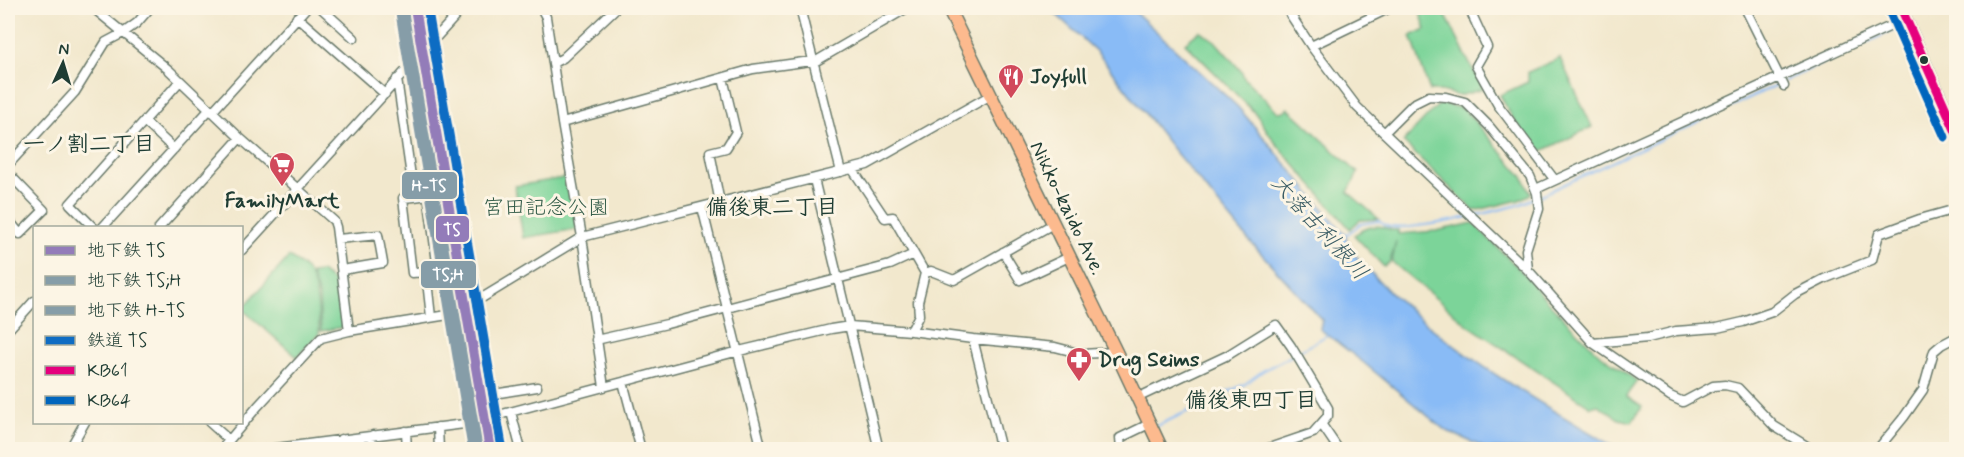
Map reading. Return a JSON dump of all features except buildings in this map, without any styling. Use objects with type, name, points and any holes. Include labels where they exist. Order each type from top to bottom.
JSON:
[{"type":"highway","name":"Nikko-kaido Ave.","points":[[948,8],[1162,450]]},
{"type":"main road","points":[[1901,8],[1956,132]]},
{"type":"street","points":[[93,8],[180,81],[240,138],[334,221],[349,331]]},
{"type":"street","points":[[8,165],[75,92],[106,42],[137,23],[150,8]]},
{"type":"street","points":[[104,226],[306,8]]},
{"type":"street","points":[[321,8],[354,38]]},
{"type":"street","points":[[420,8],[497,450]]},
{"type":"street","points":[[243,249],[463,8]]},
{"type":"street","points":[[541,8],[546,17],[604,387]]},
{"type":"street","points":[[800,8],[841,172]]},
{"type":"street","points":[[562,123],[753,69],[814,61],[907,8]]},
{"type":"street","points":[[1286,8],[1311,46],[1357,107],[1527,270],[1593,343],[1670,396],[1683,402],[1713,386],[1725,385],[1738,388],[1774,426],[1813,450]]},
{"type":"street","points":[[1311,46],[1390,8]]},
{"type":"street","points":[[1469,8],[1487,47],[1476,66],[1498,105],[1554,180]]},
{"type":"street","points":[[1745,8],[1782,82]]},
{"type":"street","points":[[553,63],[563,58],[611,9]]},
{"type":"street","points":[[297,17],[385,93]]},
{"type":"street","points":[[1536,189],[1782,82],[1906,19]]},
{"type":"street","points":[[720,202],[710,152],[726,148],[736,132],[723,78]]},
{"type":"street","points":[[397,79],[414,196]]},
{"type":"street","points":[[92,226],[70,204],[180,81]]},
{"type":"street","points":[[472,303],[582,237],[853,170],[867,165],[991,95]]},
{"type":"street","points":[[1384,133],[1413,104],[1429,96],[1446,97],[1465,102],[1530,176],[1536,189],[1539,209],[1526,250],[1527,270]]},
{"type":"street","points":[[144,121],[174,149]]},
{"type":"street","points":[[161,226],[240,138]]},
{"type":"street","points":[[853,170],[885,218],[893,217],[925,273],[918,302],[919,315],[911,331]]},
{"type":"street","points":[[8,173],[44,210],[20,234],[8,219]]},
{"type":"street","points":[[813,179],[879,450]]},
{"type":"street","points":[[428,195],[438,270],[412,273],[403,198],[414,196],[428,195]]},
{"type":"street","points":[[702,207],[762,450]]},
{"type":"street","points":[[1593,343],[1648,338],[1676,330],[1717,328],[1743,322],[1772,312],[1795,294],[1824,279],[1872,260],[1879,234],[1920,219],[1955,210],[1956,220]]},
{"type":"street","points":[[925,273],[931,271],[954,280],[1053,224]]},
{"type":"street","points":[[338,239],[378,234],[383,263],[342,270]]},
{"type":"street","points":[[1003,252],[1020,280],[1069,257]]},
{"type":"street","points":[[596,340],[890,265],[914,254]]},
{"type":"street","points":[[426,272],[431,317]]},
{"type":"street","points":[[8,330],[33,303]]},
{"type":"street","points":[[243,424],[321,338],[349,331],[454,314],[476,450]]},
{"type":"street","points":[[1137,398],[1228,355],[1276,325],[1328,408],[1328,416],[1313,433],[1263,450]]},
{"type":"street","points":[[491,417],[739,351],[850,326],[1055,347],[1082,354],[1116,352]]},
{"type":"street","points":[[1877,450],[1923,390],[1934,351],[1956,337]]},
{"type":"street","points":[[973,339],[1001,450]]},
{"type":"street","points":[[623,382],[640,450]]},
{"type":"street","points":[[487,394],[537,387]]},
{"type":"street","points":[[511,412],[521,450]]},
{"type":"street","points":[[261,450],[309,447],[373,435],[472,423]]},
{"type":"street","points":[[69,450],[85,424]]},
{"type":"street","points":[[210,424],[229,440]]},
{"type":"street","points":[[221,450],[243,424]]},
{"type":"street","points":[[1322,425],[1339,450]]},
{"type":"street","points":[[438,427],[439,450]]},
{"type":"street","points":[[1118,449],[1120,438],[1152,429]]},
{"type":"street","points":[[406,431],[407,450]]},
{"type":"street","points":[[373,435],[374,450]]},
{"type":"street","points":[[341,440],[341,450]]},
{"type":"green space","points":[[1441,8],[1470,65],[1482,83],[1483,89],[1459,96],[1441,91],[1430,91],[1411,36],[1426,29],[1419,10]]},
{"type":"green space","points":[[1200,31],[1215,41],[1242,72],[1244,78],[1278,112],[1288,108],[1358,173],[1348,192],[1379,219],[1360,220],[1350,229],[1274,141],[1256,114],[1185,43]]},
{"type":"green space","points":[[1560,58],[1592,127],[1538,153],[1512,117],[1500,95],[1528,82],[1528,72]]},
{"type":"green space","points":[[1440,103],[1464,109],[1523,177],[1531,194],[1519,200],[1474,211],[1403,142]]},
{"type":"green space","name":"宮田記念公園","points":[[569,177],[578,229],[523,238],[515,186]]},
{"type":"green space","points":[[1473,223],[1597,352],[1637,381],[1626,396],[1642,407],[1632,422],[1619,419],[1598,405],[1591,407],[1468,325],[1392,262],[1396,241],[1390,262],[1384,267],[1354,235],[1376,226],[1398,230],[1398,234],[1436,231]]},
{"type":"green space","points":[[289,257],[304,268],[311,278],[316,293],[319,334],[297,357],[243,308]]},
{"type":"green space","points":[[321,272],[340,287],[345,327],[321,331],[319,297],[311,273]]},
{"type":"water","name":"大落古利根川","points":[[1046,8],[1131,8],[1238,107],[1345,234],[1357,258],[1403,304],[1431,328],[1491,372],[1618,449],[1487,449],[1445,430],[1320,329],[1322,320],[1246,237],[1172,148],[1097,52]]},
{"type":"waterway","points":[[1784,81],[1904,25]]},
{"type":"waterway","points":[[1539,196],[1779,84]]},
{"type":"waterway","points":[[1474,216],[1519,205],[1534,198]]},
{"type":"waterway","name":"大落古利根川","points":[[1343,237],[1361,224],[1379,221],[1387,226],[1403,227],[1468,217]]},
{"type":"waterway","points":[[1298,352],[1329,334]]},
{"type":"waterway","points":[[1155,427],[1245,384],[1264,370],[1293,355]]},
{"type":"metro line","name":"TS","points":[[415,8],[490,450]]},
{"type":"metro line","name":"H-TS","points":[[400,10],[473,450]]},
{"type":"metro line","name":"TS;H","points":[[403,10],[478,450]]},
{"type":"rail line","name":"TS","points":[[427,8],[502,448]]},
{"type":"transit line","name":"KB61","points":[[1901,8],[1956,132]]},
{"type":"transit line","name":"KB64","points":[[1890,13],[1945,137]]},
{"type":"place","name":"Joyfull","points":[[1011,100]]},
{"type":"place","name":"FamilyMart","points":[[282,188]]},
{"type":"place","name":"Drug Seims","points":[[1079,383]]},
{"type":"district","name":"一ノ割二丁目","points":[[89,145]]},
{"type":"district","name":"備後東二丁目","points":[[772,208]]},
{"type":"district","name":"備後東四丁目","points":[[1251,401]]}]
